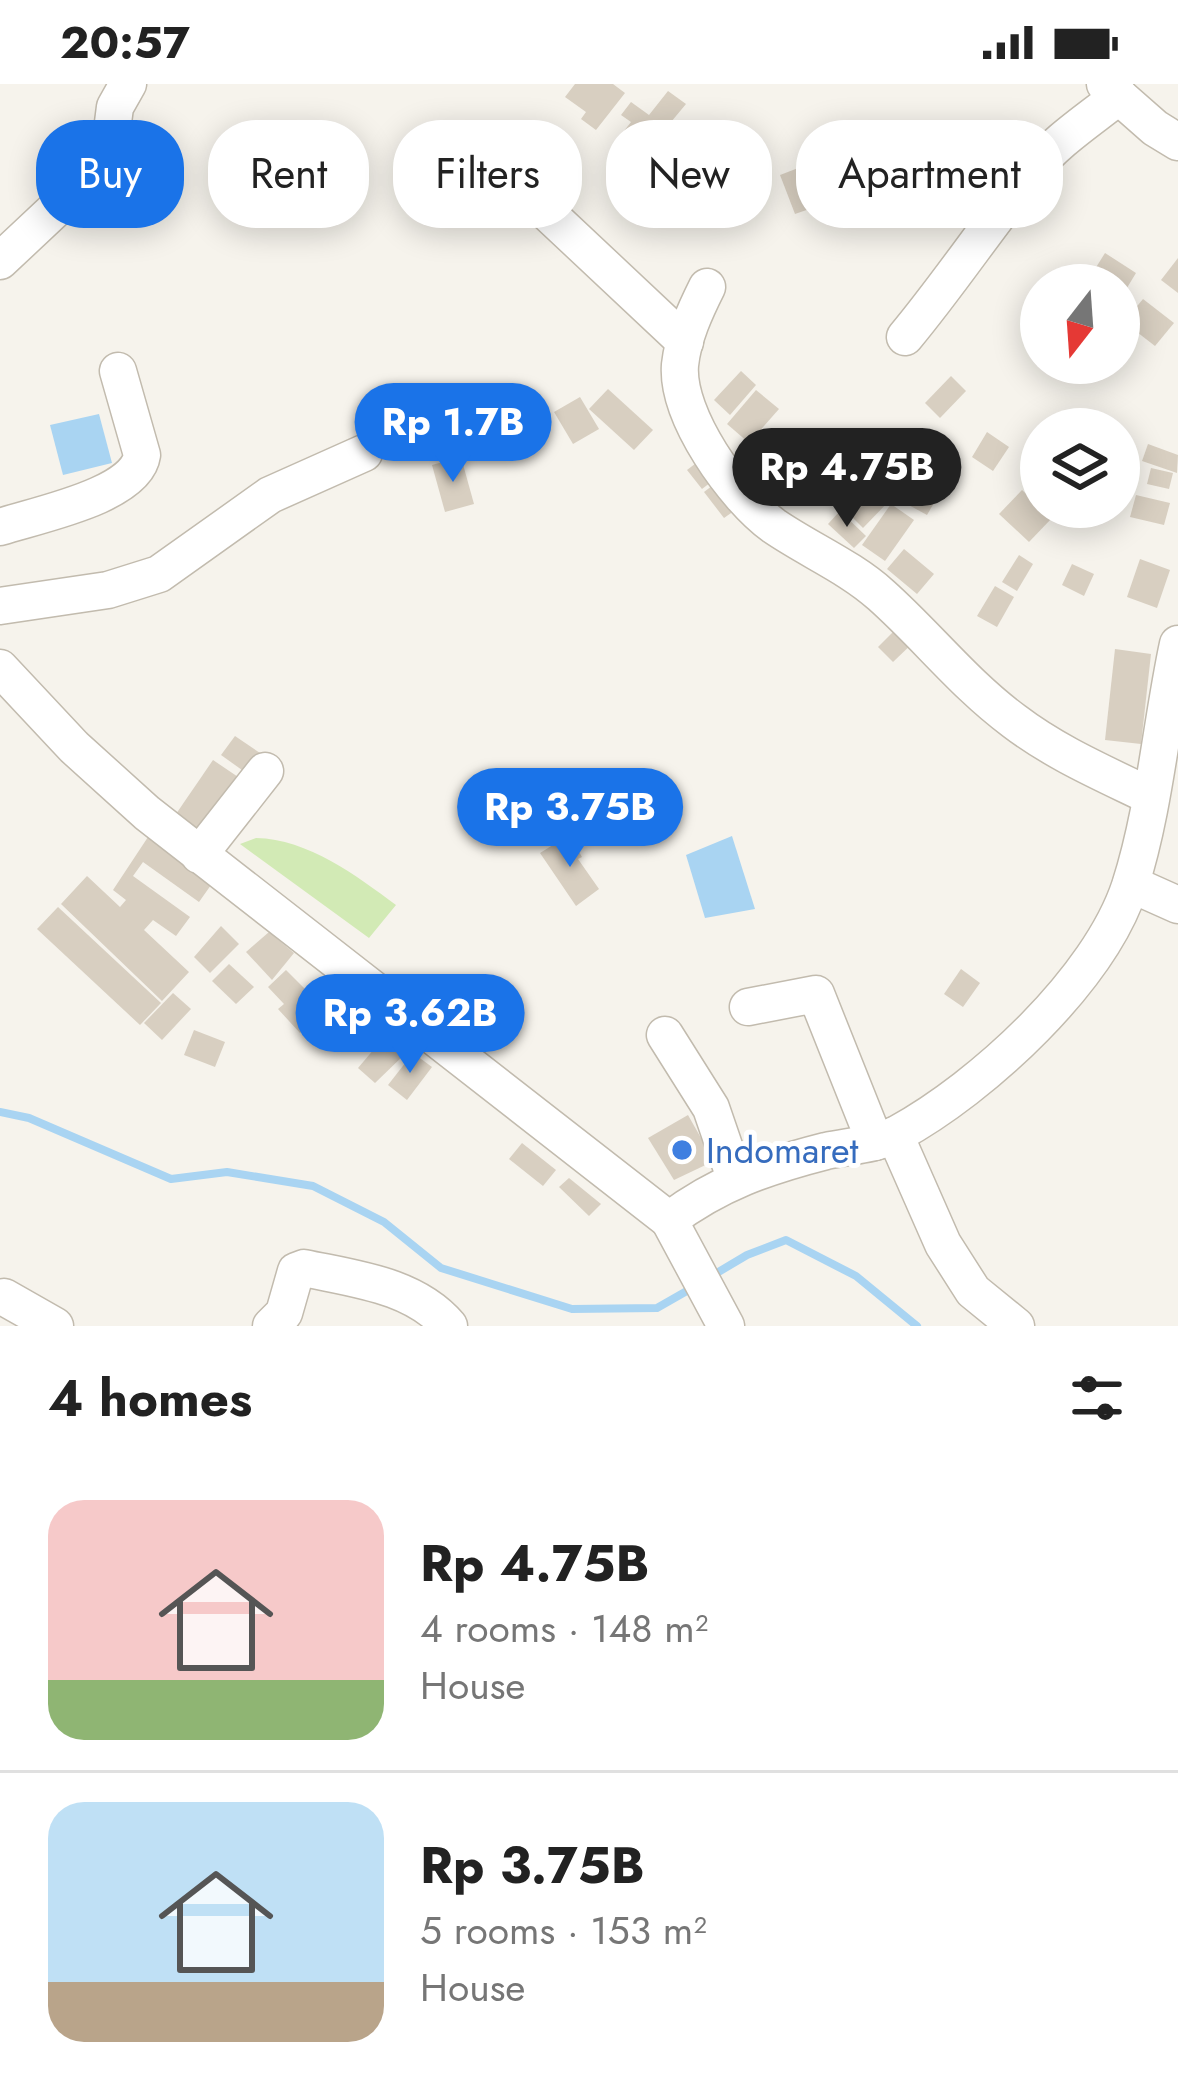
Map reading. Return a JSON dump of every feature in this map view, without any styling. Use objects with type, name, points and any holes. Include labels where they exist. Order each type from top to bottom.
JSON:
[{"type":"street","points":[[0,261],[109,154],[115,107],[128,84]]},
{"type":"street","points":[[905,337],[1034,169],[1112,90],[1178,142]]},
{"type":"street","points":[[562,228],[685,342]]},
{"type":"street","points":[[706,287],[680,368],[696,427],[736,487],[770,523],[882,596],[936,653],[1010,719],[1049,746],[1150,796]]},
{"type":"street","points":[[0,527],[118,487],[140,465],[142,455],[118,371]]},
{"type":"street","points":[[0,606],[108,590],[159,574],[270,495],[364,453]]},
{"type":"street","points":[[669,1220],[734,1178],[885,1138],[986,1070],[1077,982],[1102,950],[1131,884],[1178,644]]},
{"type":"street","points":[[0,668],[74,747],[200,855],[669,1220],[725,1326]]},
{"type":"street","points":[[200,855],[266,772]]},
{"type":"street","points":[[1131,884],[1178,904]]},
{"type":"street","points":[[748,1007],[816,994],[885,1138],[943,1244],[973,1291],[1016,1326]]},
{"type":"street","points":[[665,1035],[711,1108],[734,1178]]},
{"type":"street","points":[[271,1326],[284,1313],[296,1271],[304,1268],[402,1292],[436,1311],[449,1326]]},
{"type":"street","points":[[4,1297],[55,1326]]},
{"type":"green space","points":[[256,838],[313,852],[396,905],[369,938],[240,844]]},
{"type":"water","points":[[99,414],[112,463],[63,475],[50,425]]},
{"type":"water","points":[[732,836],[755,909],[705,918],[686,855]]},
{"type":"building","points":[[575,84],[613,84],[625,93],[596,130],[581,119],[586,112],[565,97]]},
{"type":"building","points":[[668,91],[686,104],[673,120],[628,120],[621,115],[631,102],[649,115]]},
{"type":"building","points":[[796,169],[796,214],[795,214],[780,175]]},
{"type":"building","points":[[1105,253],[1122,264],[1098,264]]},
{"type":"building","points":[[1178,258],[1178,293],[1161,280]]},
{"type":"building","points":[[1143,299],[1174,323],[1155,346],[1140,334]]},
{"type":"building","points":[[741,371],[756,385],[730,415],[714,400]]},
{"type":"building","points":[[951,376],[966,391],[940,418],[925,403]]},
{"type":"building","points":[[608,389],[653,430],[634,450],[589,409]]},
{"type":"building","points":[[756,390],[779,409],[749,443],[727,424]]},
{"type":"building","points":[[580,397],[599,429],[573,444],[554,412]]},
{"type":"building","points":[[987,432],[1009,447],[993,471],[972,457]]},
{"type":"building","points":[[1148,444],[1178,455],[1177,473],[1142,461]]},
{"type":"building","points":[[461,457],[474,504],[445,512],[432,465]]},
{"type":"building","points":[[704,457],[719,476],[702,489],[687,470]]},
{"type":"building","points":[[928,462],[950,475],[927,515],[905,503]]},
{"type":"building","points":[[1151,468],[1173,473],[1169,489],[1147,484]]},
{"type":"building","points":[[721,479],[741,506],[724,518],[704,492]]},
{"type":"building","points":[[871,479],[891,499],[863,528],[843,508]]},
{"type":"building","points":[[1020,492],[1020,528],[1042,528],[1029,542],[999,514]]},
{"type":"building","points":[[1140,496],[1170,503],[1164,525],[1140,519]]},
{"type":"building","points":[[891,504],[914,520],[885,561],[862,545]]},
{"type":"building","points":[[840,511],[866,536],[854,548],[828,524]]},
{"type":"building","points":[[904,549],[934,574],[917,594],[887,569]]},
{"type":"building","points":[[1019,555],[1033,564],[1017,591],[1002,582]]},
{"type":"building","points":[[1140,559],[1170,570],[1157,608],[1127,597]]},
{"type":"building","points":[[1072,564],[1094,574],[1084,596],[1062,585]]},
{"type":"building","points":[[995,586],[1014,597],[997,627],[977,616]]},
{"type":"building","points":[[901,624],[917,639],[893,662],[878,647]]},
{"type":"building","points":[[1115,649],[1151,654],[1141,744],[1105,740]]},
{"type":"building","points":[[235,736],[263,755],[249,775],[221,755]]},
{"type":"building","points":[[213,760],[244,781],[207,835],[176,814]]},
{"type":"building","points":[[569,835],[582,857],[578,859],[599,889],[576,906],[540,853]]},
{"type":"building","points":[[148,837],[211,885],[199,902],[143,862],[133,876],[190,917],[176,936],[153,920],[144,930],[189,972],[162,1001],[61,904],[87,876],[120,907],[126,900],[113,890]]},
{"type":"building","points":[[58,907],[161,1003],[140,1025],[37,929]]},
{"type":"building","points":[[221,926],[239,944],[210,973],[194,957]]},
{"type":"building","points":[[269,932],[294,953],[272,980],[246,952]]},
{"type":"building","points":[[229,964],[254,987],[236,1004],[212,981]]},
{"type":"building","points":[[961,969],[980,983],[963,1007],[944,994]]},
{"type":"building","points":[[286,970],[326,1010],[300,1033],[278,1009],[284,1004],[268,987]]},
{"type":"building","points":[[173,993],[191,1009],[162,1040],[144,1023]]},
{"type":"building","points":[[194,1030],[225,1042],[215,1067],[184,1055]]},
{"type":"building","points":[[386,1035],[405,1054],[375,1083],[358,1068]]},
{"type":"building","points":[[413,1053],[432,1067],[407,1100],[388,1085]]},
{"type":"building","name":"Indomaret","points":[[688,1115],[714,1161],[674,1180],[648,1138]]},
{"type":"building","points":[[522,1143],[556,1170],[543,1186],[509,1159]]},
{"type":"building","points":[[569,1178],[601,1204],[589,1216],[559,1187]]},
{"type":"waterway","points":[[0,1112],[29,1118],[171,1179],[227,1172],[313,1186],[384,1222],[441,1268],[572,1309],[657,1308],[692,1288]]},
{"type":"waterway","points":[[710,1277],[786,1240],[856,1276],[917,1326]]},
{"type":"place","name":"Indomaret","points":[[682,1150]]}]
